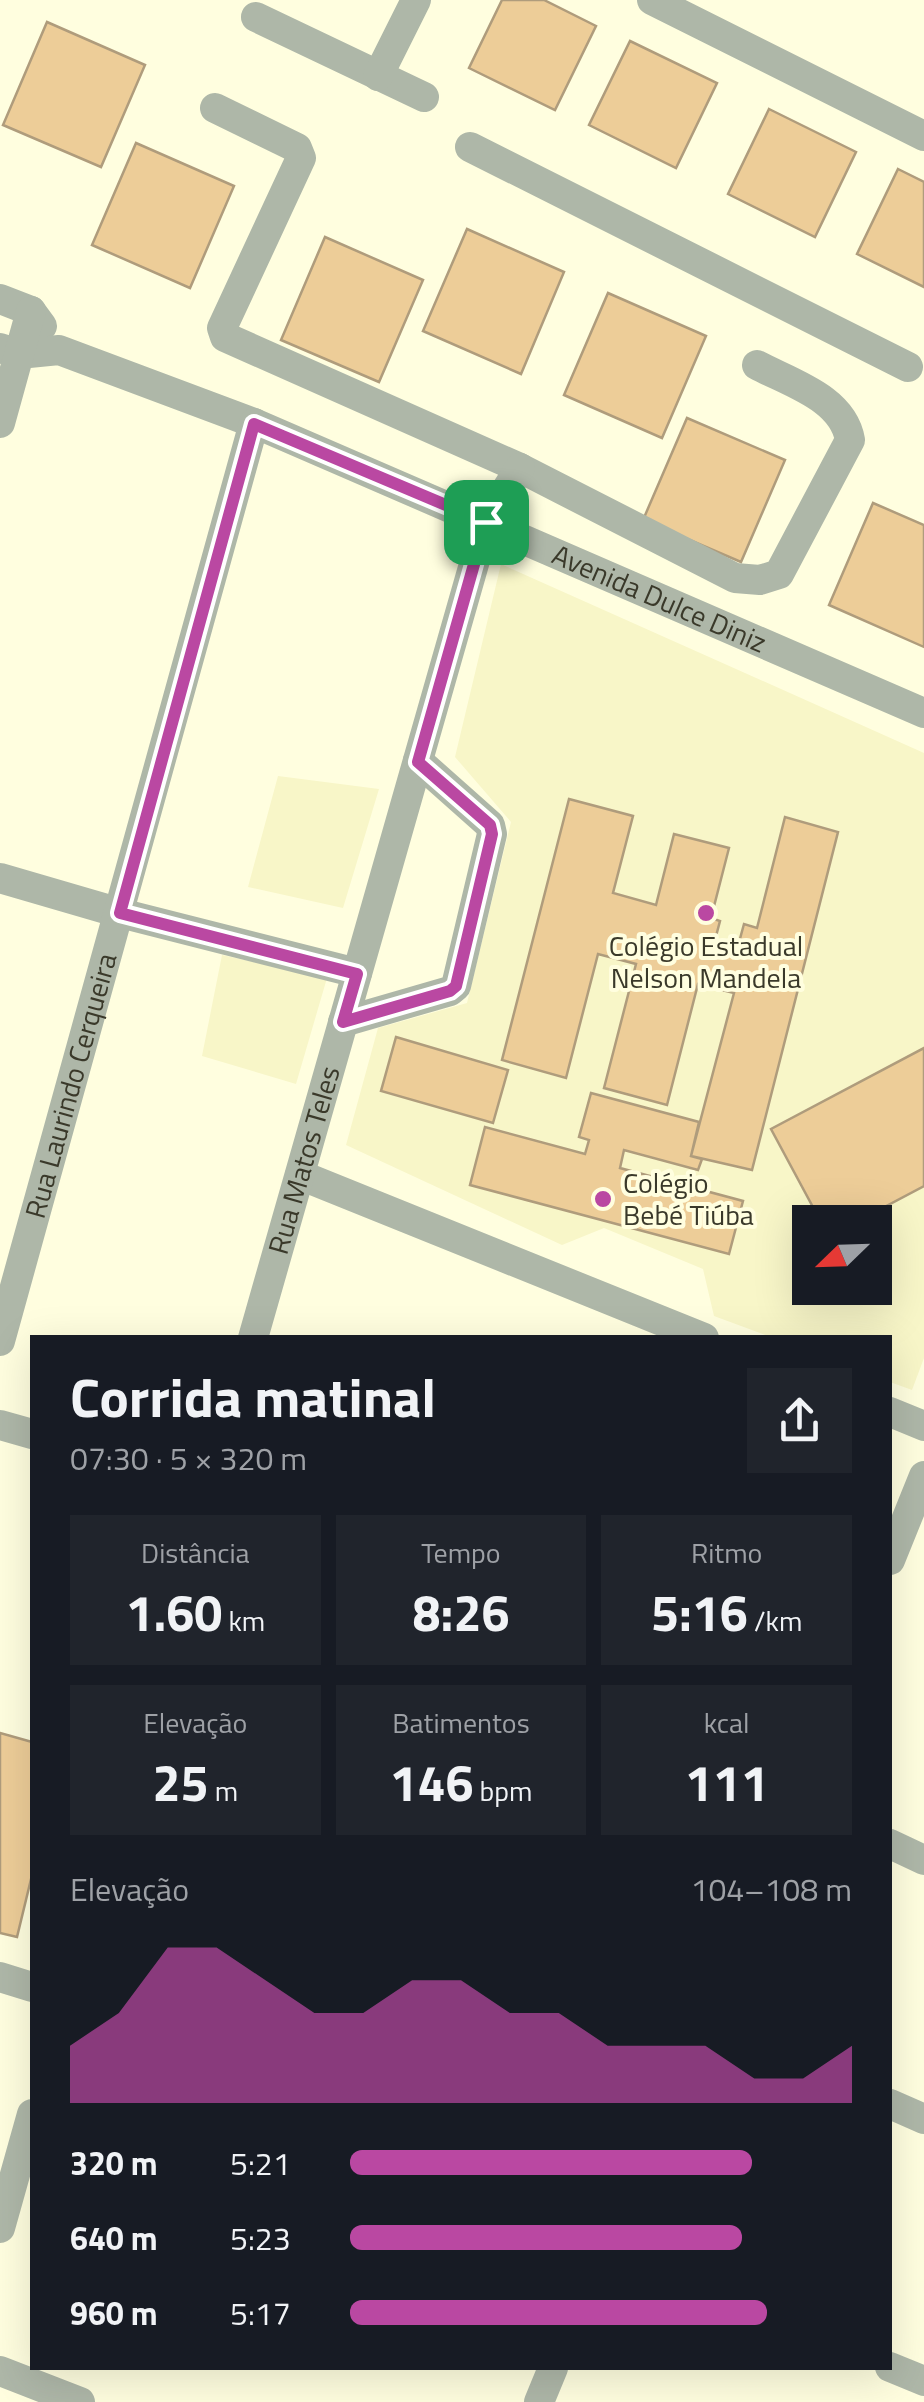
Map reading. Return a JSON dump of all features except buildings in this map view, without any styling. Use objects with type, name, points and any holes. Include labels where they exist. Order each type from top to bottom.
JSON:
[{"type":"street","points":[[378,76],[416,0]]},
{"type":"street","points":[[652,0],[924,136]]},
{"type":"street","points":[[256,17],[424,97]]},
{"type":"street","points":[[215,108],[296,148],[301,158],[222,328],[226,337],[520,468],[735,578],[760,580],[779,574],[850,440],[847,424],[834,406],[758,365]]},
{"type":"street","points":[[470,146],[908,367]]},
{"type":"street","points":[[0,299],[31,310],[58,350]]},
{"type":"street","points":[[0,423],[9,351],[31,310]]},
{"type":"street","name":"Avenida Dulce Diniz","points":[[9,351],[58,350],[254,424],[924,713]]},
{"type":"street","name":"Rua Laurindo Cerqueira","points":[[0,1341],[254,424]]},
{"type":"street","name":"Rua Matos Teles","points":[[254,1335],[486,522],[520,468]]},
{"type":"street","points":[[343,1022],[456,986],[492,834],[490,825],[418,762]]},
{"type":"street","points":[[0,878],[357,974]]},
{"type":"street","points":[[300,1175],[697,1335]]},
{"type":"street","points":[[892,1413],[924,1426]]},
{"type":"street","points":[[0,1425],[30,1433]]},
{"type":"street","points":[[892,1555],[924,1476]]},
{"type":"street","points":[[892,1845],[924,1860]]},
{"type":"street","points":[[0,1977],[30,1985]]},
{"type":"street","points":[[892,2105],[924,2119]]},
{"type":"street","points":[[0,2228],[30,2126]]},
{"type":"street","points":[[892,2369],[924,2382]]},
{"type":"street","points":[[0,2370],[80,2402]]},
{"type":"street","points":[[539,2402],[552,2370]]},
{"type":"shaded area","name":"Colégio Estadual Nelson Mandela","points":[[501,564],[924,753],[924,1358],[912,1390],[892,1383],[892,1335],[766,1335],[714,1316],[703,1269],[604,1228],[562,1245],[346,1145],[378,1028],[467,1003],[511,822],[455,757]]},
{"type":"shaded area","points":[[278,776],[379,789],[343,908],[248,887]]},
{"type":"shaded area","points":[[222,955],[327,978],[296,1084],[202,1056]]},
{"type":"place","name":"Colégio Estadual Nelson Mandela","points":[[706,913]]},
{"type":"place","name":"Colégio Bebé Tiúba","points":[[603,1199]]},
{"type":"route","points":[[254,424],[486,522],[418,762],[490,825],[492,834],[456,986],[343,1022],[357,974],[120,913],[254,424]]}]
